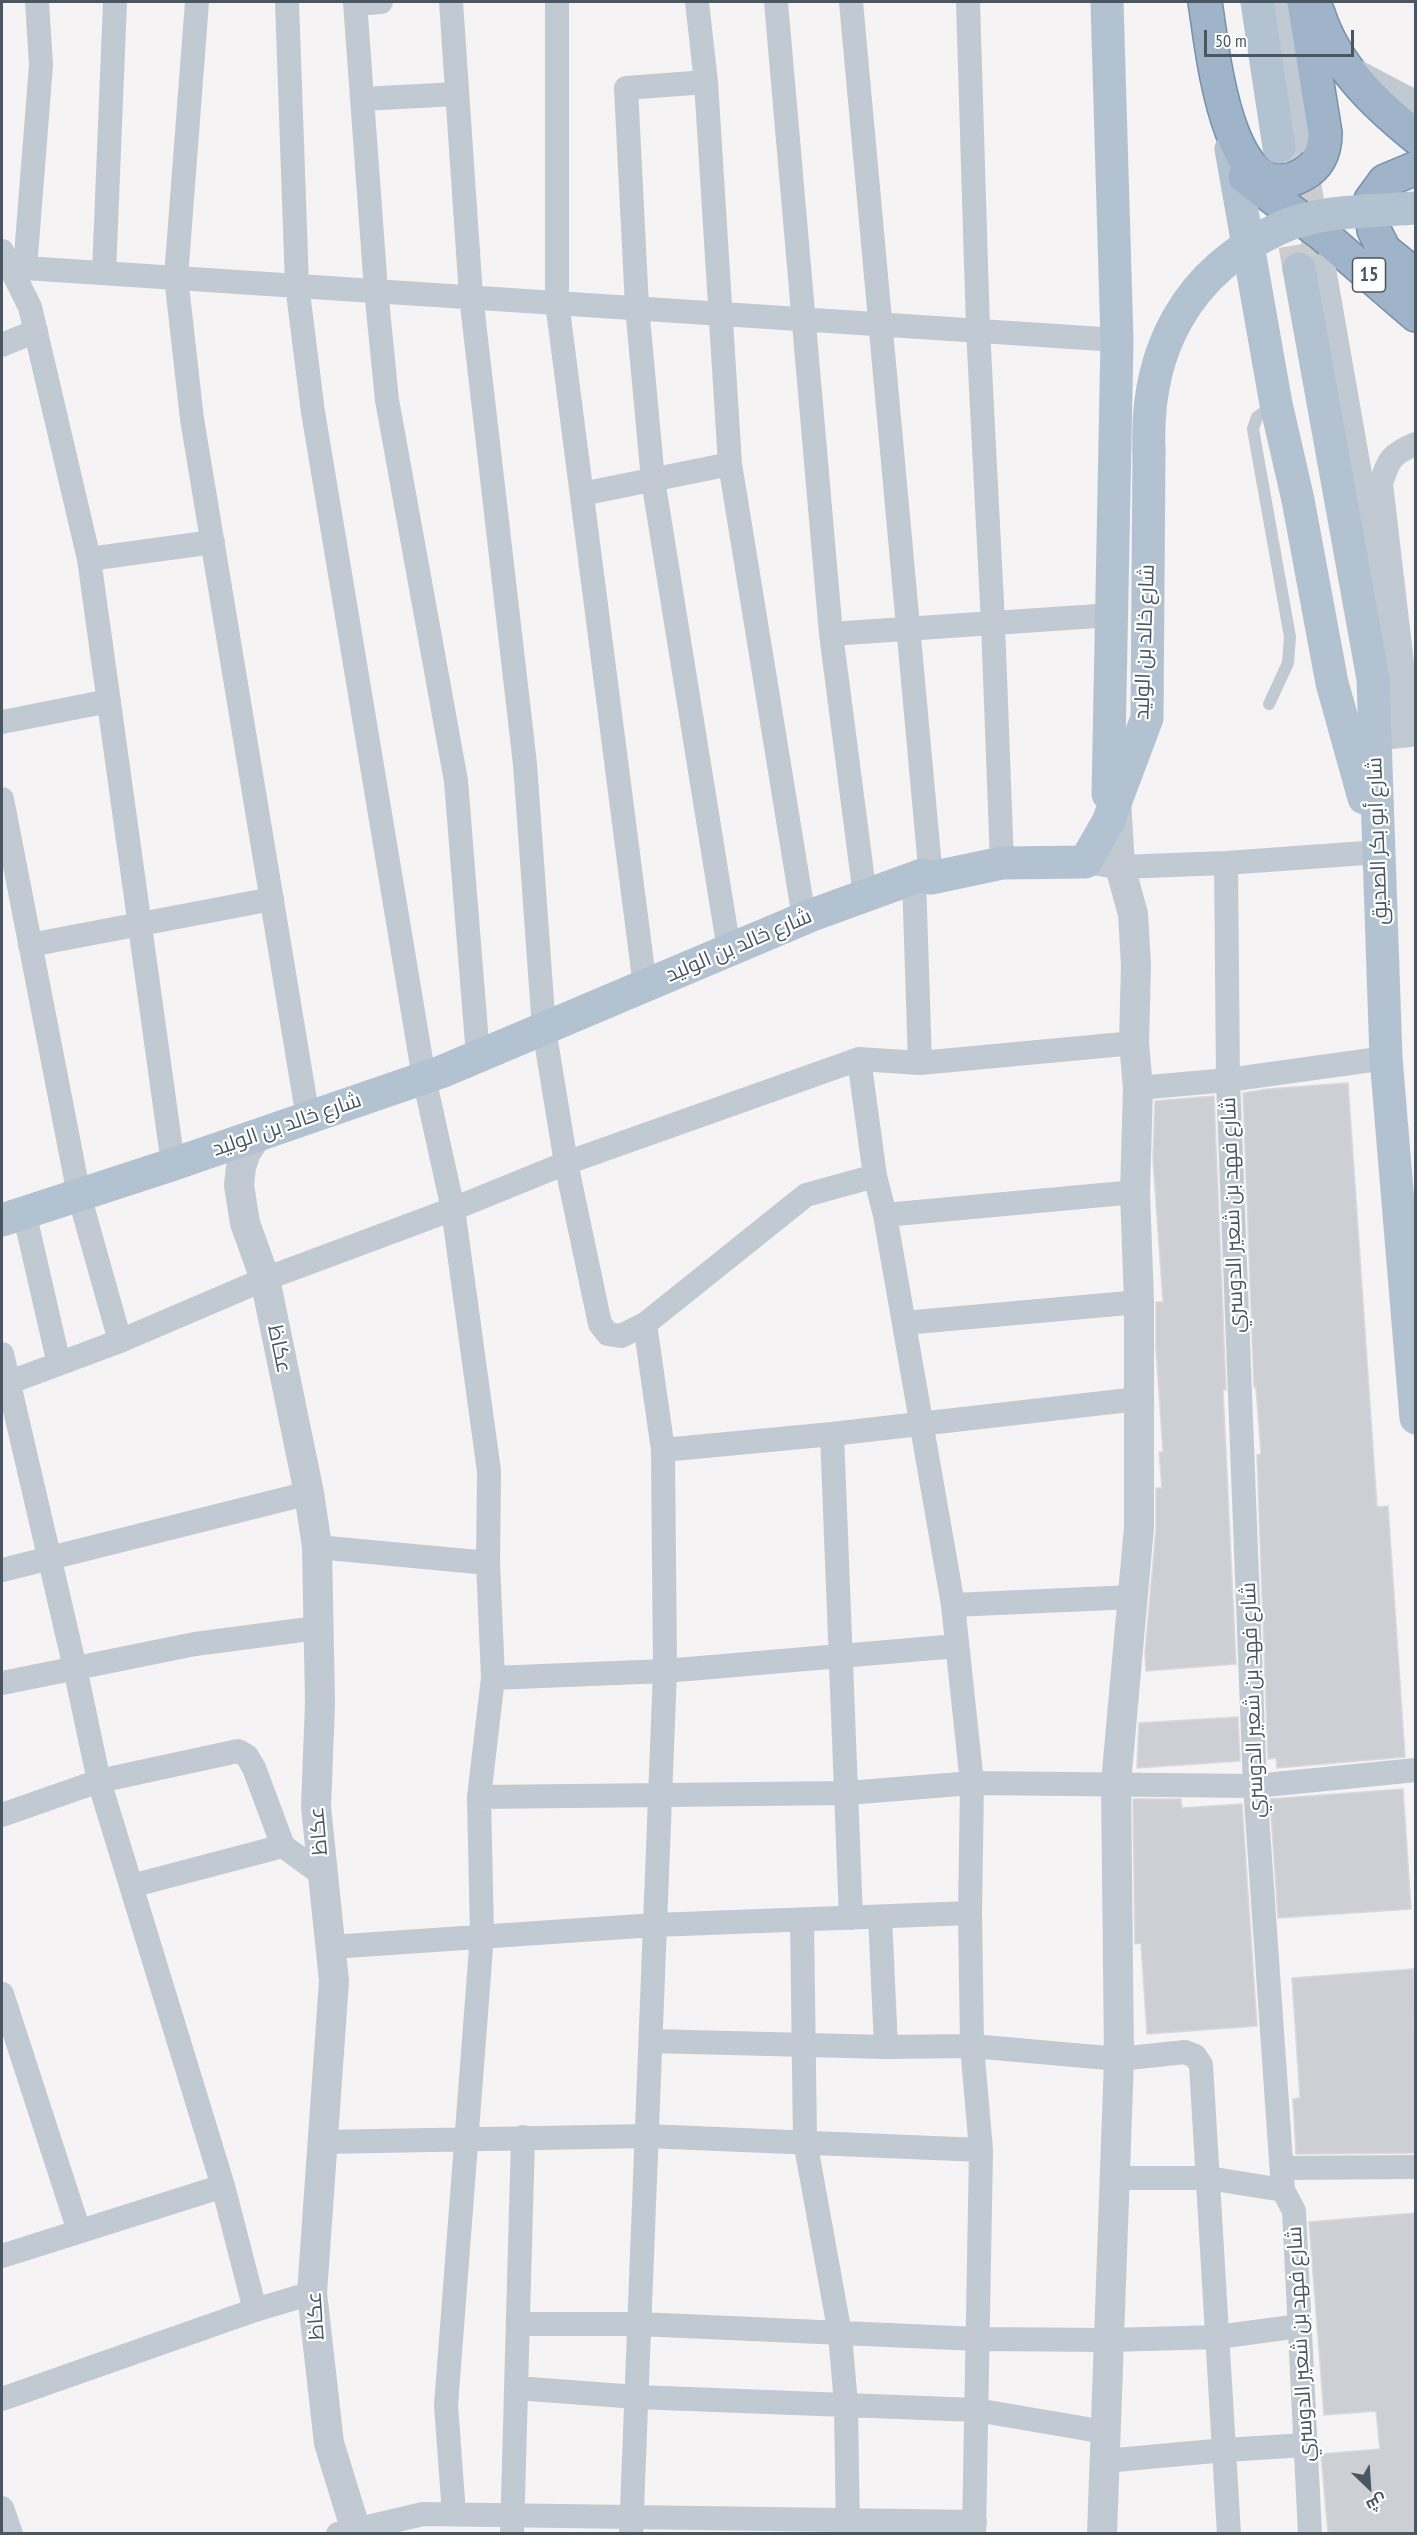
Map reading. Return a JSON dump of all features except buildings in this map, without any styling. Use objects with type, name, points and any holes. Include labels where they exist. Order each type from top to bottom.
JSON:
[{"type":"highway","points":[[1205,2],[1225,115],[1247,162],[1264,177],[1286,180],[1307,172],[1316,165],[1325,144],[1304,2]]},
{"type":"highway","points":[[1314,2],[1322,28],[1344,68],[1384,112],[1416,137]]},
{"type":"highway","name":"15","points":[[1225,115],[1245,177],[1322,234],[1416,315]]},
{"type":"highway","points":[[1416,168],[1385,181],[1371,200],[1374,230],[1384,250],[1416,276]]},
{"type":"main road","points":[[1107,2],[1117,340],[1112,615],[1112,811]]},
{"type":"main road","points":[[1257,2],[1288,143]]},
{"type":"main road","points":[[1225,115],[1276,404],[1298,500],[1332,683],[1379,852]]},
{"type":"main road","name":"شارع خالد بن الوليد","points":[[13,1216],[424,1078],[804,918],[865,896],[923,878],[1002,863],[1085,862],[1112,811],[1147,718],[1148,422],[1152,385],[1163,349],[1178,318],[1200,286],[1230,258],[1281,228],[1334,214],[1416,208]]},
{"type":"main road","name":"شارع أبو بكر الصديق","points":[[1310,269],[1372,679],[1386,1058],[1415,1376],[1416,1418]]},
{"type":"street","points":[[37,2],[41,65],[12,262],[30,308],[36,331],[89,559],[173,1164]]},
{"type":"street","points":[[104,273],[115,2]]},
{"type":"street","points":[[197,2],[176,277],[192,418],[308,1118]]},
{"type":"street","points":[[287,2],[297,285],[313,412],[424,1078],[453,1209],[489,1471],[488,1563],[493,1678],[479,1797],[482,1935],[446,2405],[454,2514]]},
{"type":"street","points":[[381,2],[355,3],[376,290],[387,400],[456,781],[478,1056]]},
{"type":"street","points":[[451,2],[471,296],[525,764],[544,1029],[566,1163],[600,1324],[608,1334],[621,1336],[645,1324],[806,1195],[875,1176]]},
{"type":"street","points":[[557,2],[558,302],[645,986]]},
{"type":"street","points":[[697,2],[706,82],[730,464],[804,918]]},
{"type":"street","points":[[776,2],[831,634],[865,896]]},
{"type":"street","points":[[851,2],[908,629],[923,878],[920,1062]]},
{"type":"street","points":[[968,2],[978,329],[1002,863]]},
{"type":"street","points":[[1274,2],[1288,143]]},
{"type":"street","points":[[1344,68],[1416,106]]},
{"type":"street","points":[[706,82],[626,88],[637,307],[653,480],[729,950]]},
{"type":"street","points":[[362,99],[457,94]]},
{"type":"street","points":[[12,262],[104,273],[721,312],[1117,340]]},
{"type":"street","points":[[1310,269],[1381,611],[1391,734],[1413,732],[1382,484],[1388,461],[1402,450],[1416,444]]},
{"type":"street","points":[[2,345],[36,331]]},
{"type":"street","points":[[582,494],[730,464]]},
{"type":"street","points":[[89,559],[213,542]]},
{"type":"street","points":[[831,634],[1112,615]]},
{"type":"street","points":[[2,722],[109,701]]},
{"type":"street","points":[[2,799],[79,1195],[120,1341]]},
{"type":"street","points":[[1102,2534],[1119,2059],[1116,1783],[1139,1527],[1139,1302],[1136,1192],[1138,1088],[1134,1043],[1136,965],[1133,914],[1120,867],[1112,811]]},
{"type":"street","points":[[1085,862],[1120,867],[1226,863],[1379,852]]},
{"type":"street","name":"شارع فهد بن شعير الدوسري","points":[[1226,863],[1228,1080],[1255,1786],[1282,2179],[1294,2211],[1310,2534]]},
{"type":"street","points":[[30,945],[272,899]]},
{"type":"street","points":[[5,1383],[120,1341],[265,1279],[453,1209],[566,1163],[859,1059],[920,1062],[1134,1043]]},
{"type":"street","points":[[1138,1088],[1228,1080],[1386,1058]]},
{"type":"street","points":[[350,2532],[423,2514],[454,2514],[512,2524],[975,2528],[981,2150],[972,2046],[970,1913],[972,1784],[952,1605],[885,1215],[875,1176],[859,1059]]},
{"type":"street","name":"عكاظ","points":[[256,1136],[246,1152],[239,1185],[245,1223],[265,1279],[309,1493],[317,1547],[320,1703],[316,1807],[334,1981],[312,2293],[329,2443],[350,2532]]},
{"type":"street","points":[[885,1215],[1136,1192]]},
{"type":"street","points":[[13,1216],[59,1364]]},
{"type":"street","points":[[904,1323],[1139,1302]]},
{"type":"street","points":[[631,2526],[666,1671],[663,1450],[645,1324]]},
{"type":"street","points":[[2,1354],[5,1383],[50,1559],[99,1781],[223,2186],[255,2310]]},
{"type":"street","points":[[663,1450],[832,1434],[1138,1399]]},
{"type":"street","points":[[832,1434],[843,1657],[851,1918]]},
{"type":"street","points":[[2,1570],[309,1493]]},
{"type":"street","points":[[317,1547],[488,1563]]},
{"type":"street","points":[[952,1605],[1133,1597]]},
{"type":"street","points":[[2,1683],[195,1644],[317,1628]]},
{"type":"street","points":[[493,1678],[666,1671],[957,1646]]},
{"type":"street","points":[[2,1815],[99,1781],[238,1751],[248,1756],[254,1768],[283,1846],[323,1875]]},
{"type":"street","points":[[479,1797],[847,1792],[972,1784],[1116,1783],[1255,1786],[1416,1770]]},
{"type":"street","points":[[131,1886],[283,1846]]},
{"type":"street","points":[[330,1947],[655,1925],[970,1913]]},
{"type":"street","points":[[880,1917],[886,2047]]},
{"type":"street","points":[[802,1920],[805,2141],[840,2334],[846,2404],[848,2527]]},
{"type":"street","points":[[2,1994],[78,2231]]},
{"type":"street","points":[[651,2041],[886,2047],[972,2046],[1119,2059],[1185,2052],[1195,2056],[1201,2065],[1229,2534]]},
{"type":"street","points":[[323,2142],[647,2136],[981,2150]]},
{"type":"street","points":[[512,2524],[523,2137]]},
{"type":"street","points":[[1115,2178],[1282,2179],[1416,2167]]},
{"type":"street","points":[[2,2256],[223,2186]]},
{"type":"street","points":[[2,2399],[255,2310],[312,2293]]},
{"type":"street","points":[[518,2324],[639,2324],[978,2339],[1109,2340],[1218,2337],[1299,2326]]},
{"type":"street","points":[[516,2388],[637,2397],[976,2410],[1106,2432]]},
{"type":"street","points":[[1105,2461],[1305,2445]]},
{"type":"lane","points":[[1269,704],[1288,663],[1290,637],[1254,429],[1257,417],[1276,404]]},
{"type":"tunnel","points":[[1298,138],[1321,269]]},
{"type":"tunnel","points":[[1287,197],[1299,269]]}]
